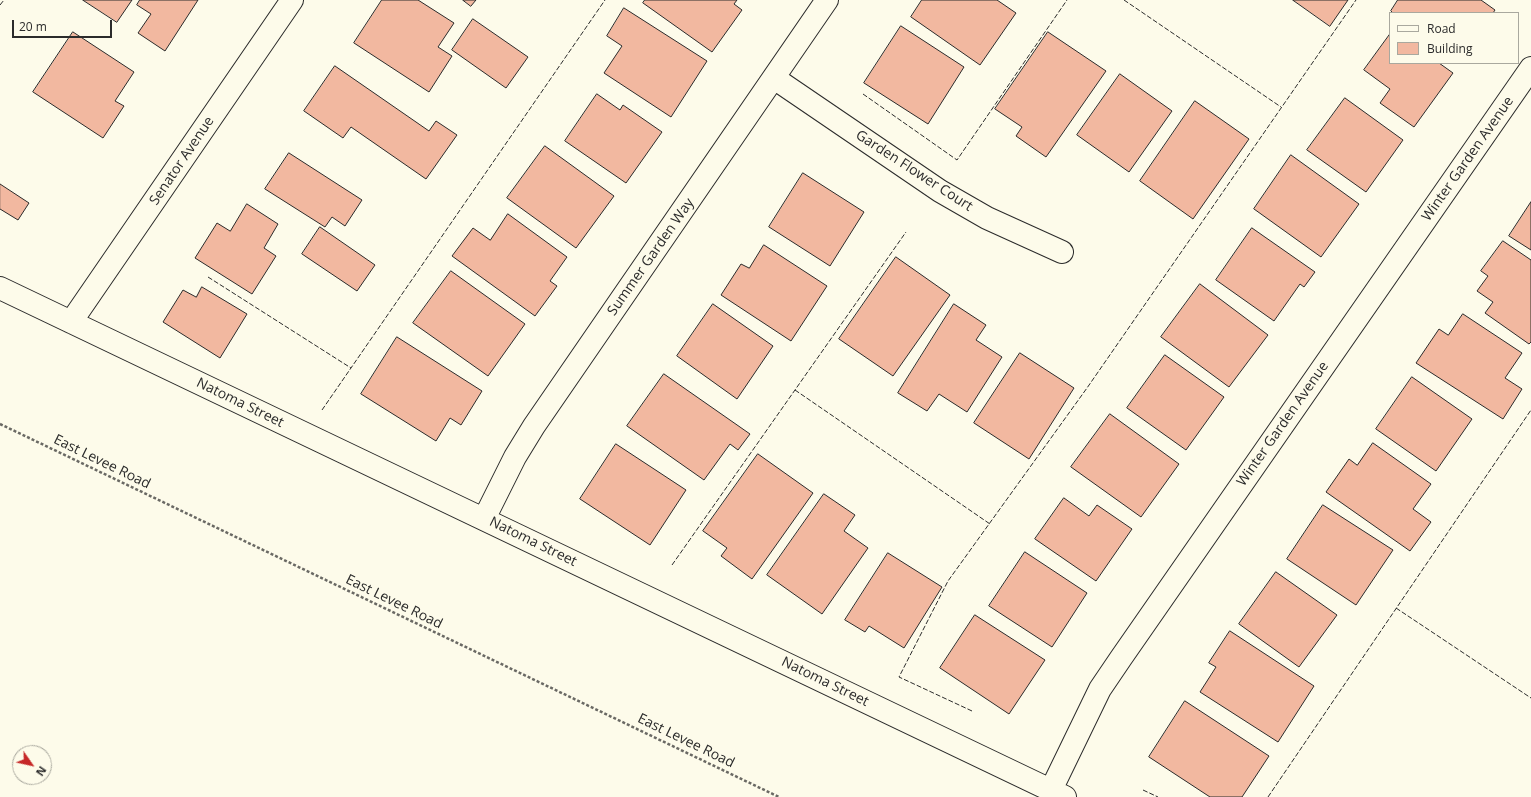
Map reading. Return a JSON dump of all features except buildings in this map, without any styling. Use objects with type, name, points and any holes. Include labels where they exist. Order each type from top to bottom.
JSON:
[{"type":"street","name":"Senator Avenue","points":[[71,322],[292,0]]},
{"type":"street","name":"Summer Garden Way","points":[[484,519],[515,456],[534,426],[827,0]]},
{"type":"street","name":"Winter Garden Avenue","points":[[1058,794],[1100,689],[1120,658],[1531,68]]},
{"type":"street","name":"Garden Flower Court","points":[[774,78],[940,191],[987,218],[1062,252]]},
{"type":"street","name":"Natoma Street","points":[[0,288],[1058,794]]},
{"type":"path","name":"East Levee Road","points":[[0,424],[779,797]]},
{"type":"fence","points":[[0,5],[4,0]]},
{"type":"fence","points":[[322,410],[605,0]]},
{"type":"fence","points":[[863,94],[957,160],[1067,0]]},
{"type":"fence","points":[[1124,0],[1281,107]]},
{"type":"fence","points":[[972,711],[899,677],[948,581],[1087,388],[1356,0]]},
{"type":"fence","points":[[672,565],[906,232]]},
{"type":"fence","points":[[208,277],[351,368]]},
{"type":"fence","points":[[795,390],[990,524]]},
{"type":"fence","points":[[1268,797],[1531,410]]},
{"type":"fence","points":[[1396,608],[1531,698]]},
{"type":"fence","points":[[1143,790],[1158,797]]}]
